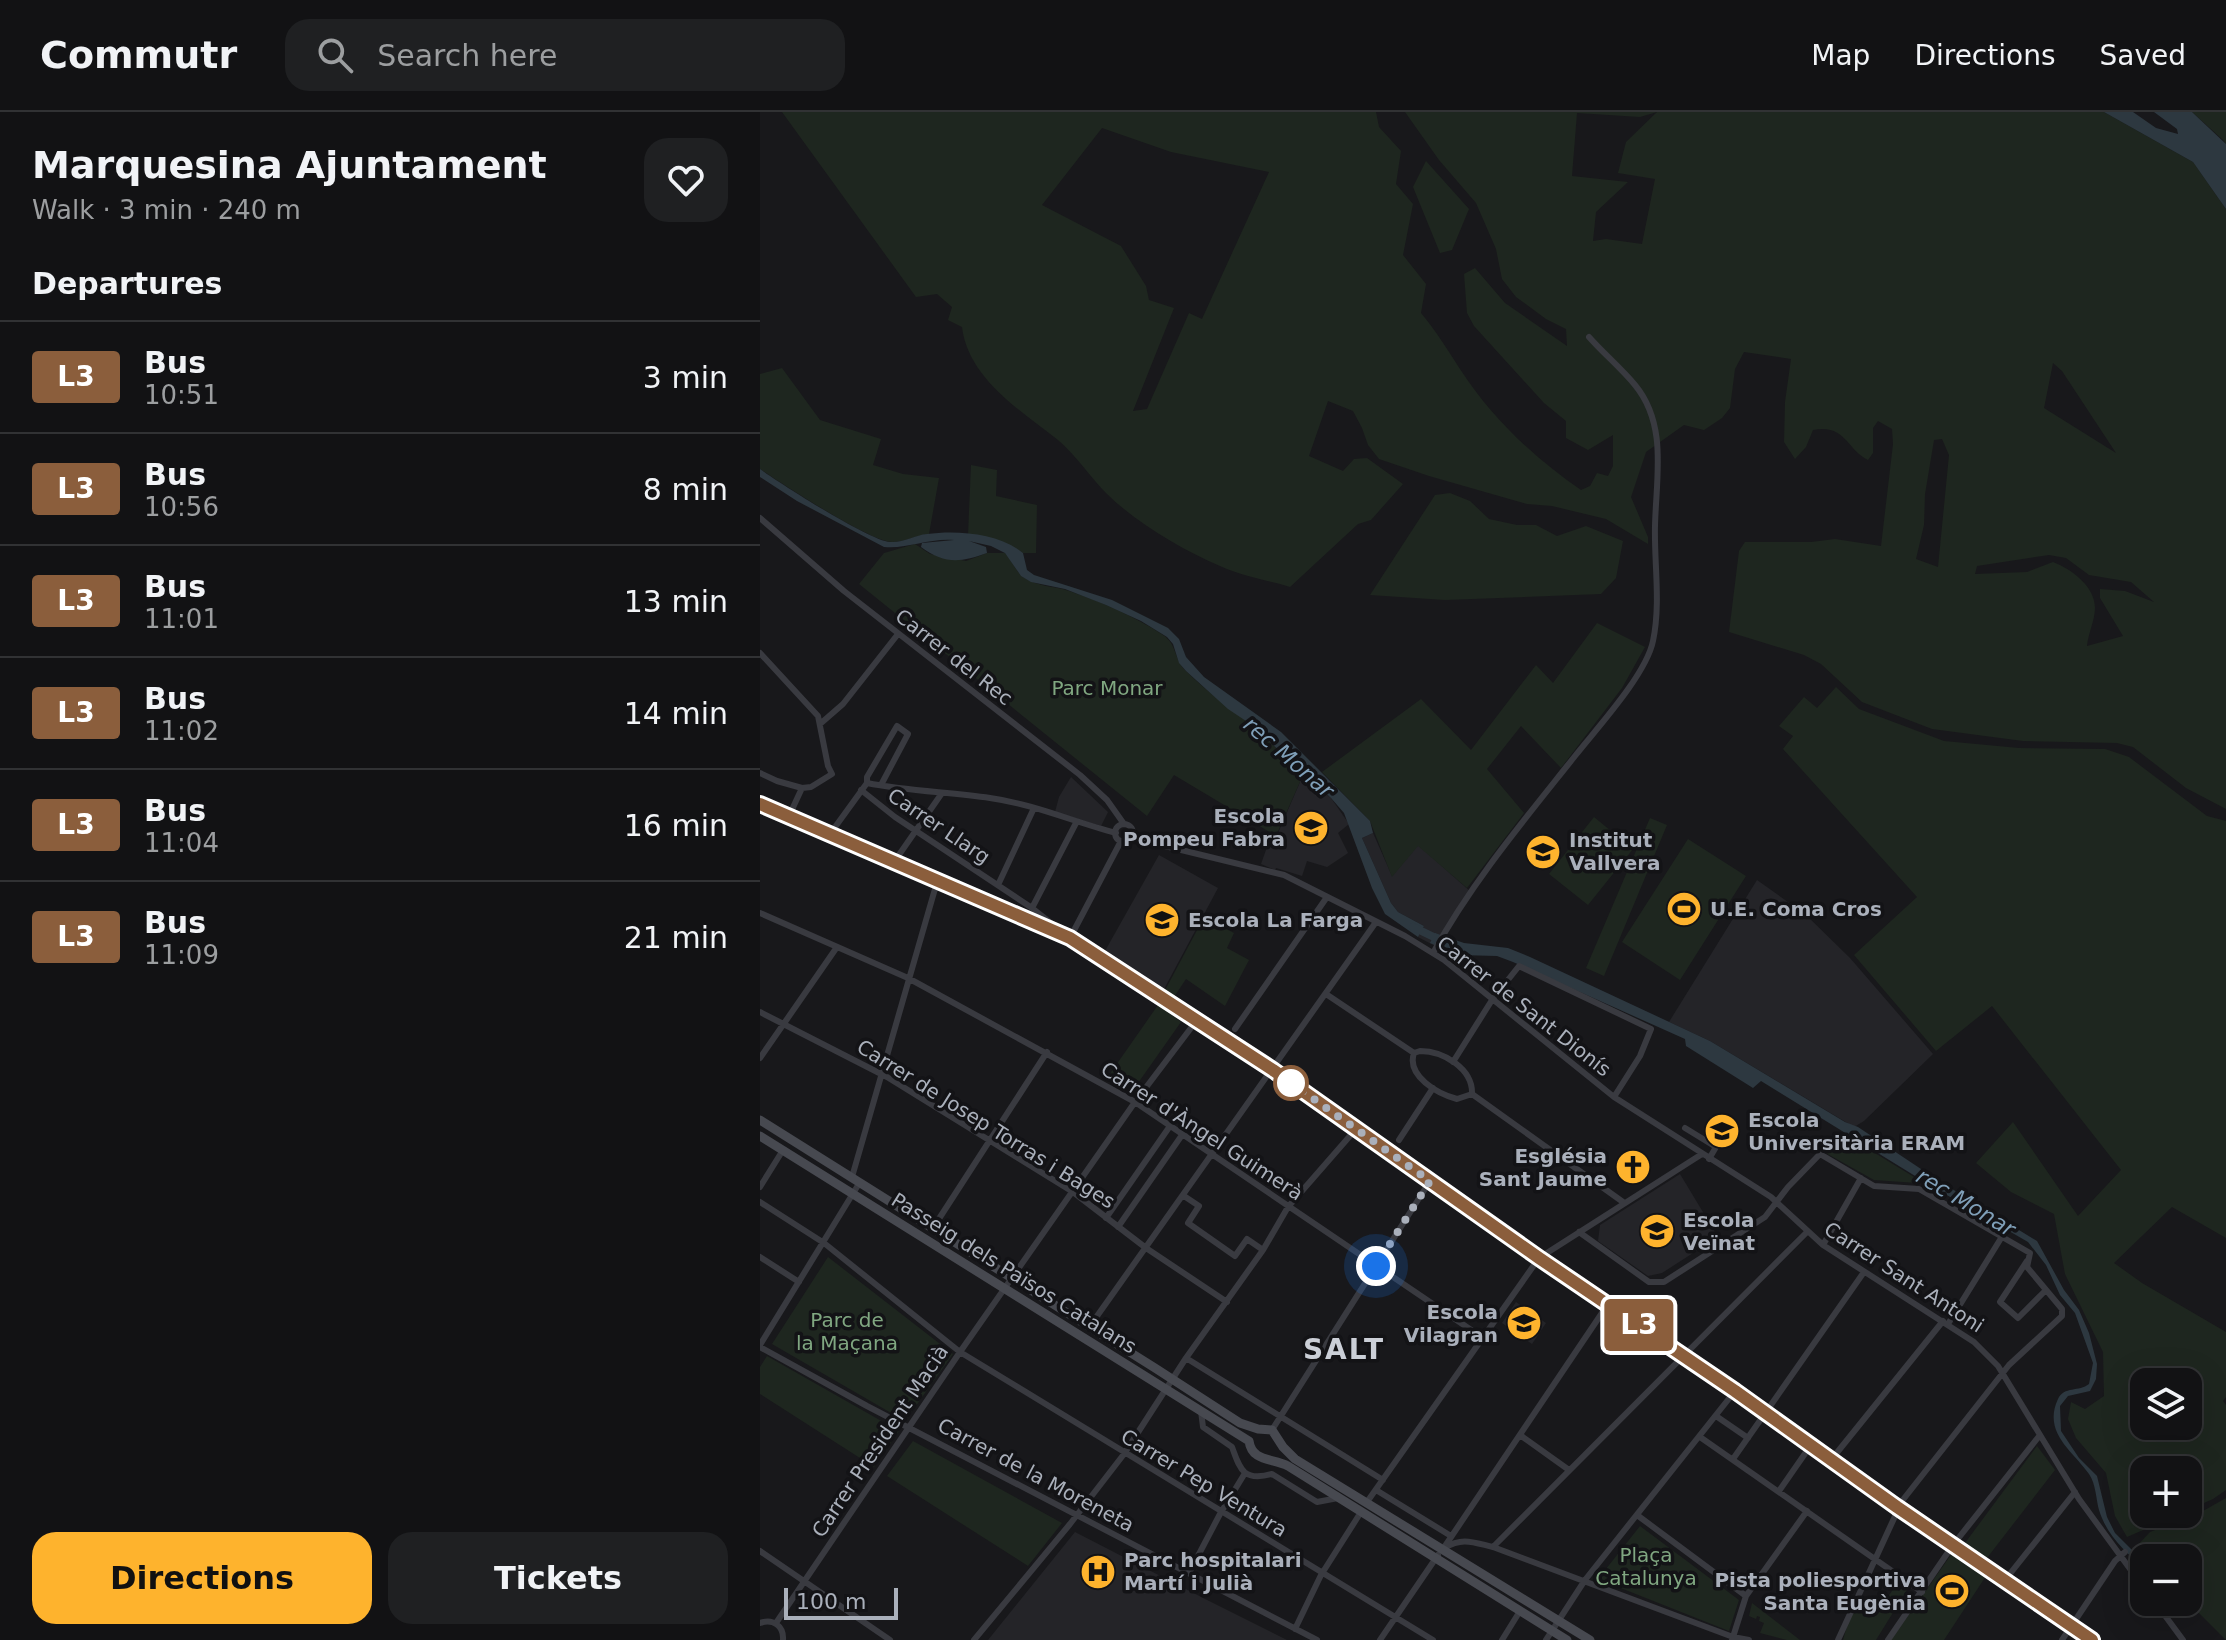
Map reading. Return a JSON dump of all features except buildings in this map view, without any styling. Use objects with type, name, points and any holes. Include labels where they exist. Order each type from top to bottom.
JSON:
[{"type":"main road","points":[[760,804],[1070,938],[1273,1070],[1910,1515]]},
{"type":"main road","points":[[760,1120],[1090,1326],[1170,1384],[1240,1423],[1272,1430],[1295,1459],[1590,1640]]},
{"type":"main road","name":"Passeig dels Països Catalans","points":[[760,1136],[1006,1289],[1170,1384],[1201,1411],[1249,1441],[1254,1454],[1288,1466],[1520,1611],[1549,1635],[1567,1640]]},
{"type":"main road","points":[[1249,1441],[1258,1429]]},
{"type":"main road","points":[[1267,1458],[1278,1441]]},
{"type":"street","points":[[1434,951],[1494,858],[1615,705],[1646,659],[1653,642],[1659,451],[1655,427],[1637,387],[1589,337]]},
{"type":"street","name":"Carrer del Rec","points":[[760,518],[844,591],[1080,775],[1107,800],[1124,824]]},
{"type":"street","points":[[820,724],[843,704],[898,634]]},
{"type":"street","points":[[760,653],[818,716],[832,774],[811,787],[802,788],[760,773]]},
{"type":"street","points":[[830,834],[867,783],[867,777],[897,726],[908,734],[881,785]]},
{"type":"street","points":[[867,783],[992,798],[1116,833],[1121,841]]},
{"type":"street","points":[[789,816],[802,788]]},
{"type":"street","name":"Carrer Llarg","points":[[861,790],[1032,908],[1070,938]]},
{"type":"street","points":[[894,862],[942,793]]},
{"type":"street","points":[[999,886],[1034,808]]},
{"type":"street","points":[[1032,908],[1076,823]]},
{"type":"street","points":[[1070,938],[1121,841],[1132,838],[1133,830],[1124,824],[1118,827],[1116,833]]},
{"type":"street","name":"Carrer de Sant Dionís","points":[[1132,838],[1284,875],[1434,951],[1614,1097],[1705,1156]]},
{"type":"street","points":[[760,1346],[853,1194],[882,1074],[937,882]]},
{"type":"street","points":[[1235,1029],[1327,897]]},
{"type":"street","name":"Carrer d'Àngel Guimerà","points":[[760,913],[908,978],[1135,1102],[1483,1338]]},
{"type":"street","points":[[1090,1326],[1376,922]]},
{"type":"street","points":[[760,1058],[837,947]]},
{"type":"street","points":[[1453,1062],[1492,1000],[1519,966],[1651,1029],[1640,1056],[1614,1097]]},
{"type":"street","points":[[1326,994],[1414,1053],[1433,1052],[1453,1062],[1469,1078],[1472,1094],[1623,1202]]},
{"type":"street","name":"Carrer de Josep Torras i Bages","points":[[760,1012],[882,1074],[1073,1192],[1146,1248],[1227,1302]]},
{"type":"street","name":"Carrer President Macià","points":[[776,1623],[960,1352],[1135,1102],[1197,1020]]},
{"type":"street","points":[[933,1228],[1047,1052]]},
{"type":"street","points":[[1414,1053],[1414,1069],[1433,1088],[1457,1099],[1472,1094]]},
{"type":"street","points":[[1399,1140],[1433,1088]]},
{"type":"street","points":[[1106,1218],[1170,1126]]},
{"type":"street","points":[[1367,1502],[1539,1258],[1623,1202],[1716,1147],[1685,1128]]},
{"type":"street","points":[[974,1640],[1124,1454],[1186,1358],[1263,1250],[1288,1207],[1356,1129]]},
{"type":"street","points":[[1118,1227],[1182,1135]]},
{"type":"street","points":[[760,1187],[783,1150]]},
{"type":"street","points":[[1579,1232],[1649,1282],[1664,1282],[1765,1217],[1820,1154],[1874,1186],[1919,1189],[2030,1253],[2000,1302],[2018,1318],[2046,1290]]},
{"type":"street","name":"Carrer Sant Antoni","points":[[1705,1156],[1771,1197],[1823,1245],[1981,1347],[2002,1373],[2075,1492],[2130,1566]]},
{"type":"street","points":[[1823,1245],[1861,1178]]},
{"type":"street","points":[[1272,1430],[1430,1181]]},
{"type":"street","points":[[1184,1196],[1199,1206],[1188,1223],[1223,1248],[1235,1256],[1247,1239],[1263,1250]]},
{"type":"street","name":"Carrer Pep Ventura","points":[[760,1202],[824,1243],[960,1352],[1433,1640]]},
{"type":"street","points":[[1493,1547],[1807,1232]]},
{"type":"street","points":[[1831,1460],[1945,1322],[2003,1235]]},
{"type":"street","points":[[760,1257],[799,1282]]},
{"type":"street","points":[[1838,1640],[1898,1508],[2002,1373],[2062,1316],[2062,1309],[2029,1271],[2027,1261]]},
{"type":"street","points":[[1733,1459],[1864,1272]]},
{"type":"street","points":[[1380,1640],[1608,1304]]},
{"type":"street","name":"Carrer de la Moreneta","points":[[760,1346],[1317,1640]]},
{"type":"street","points":[[1186,1358],[1383,1480]]},
{"type":"street","points":[[1549,1635],[1585,1580],[1735,1391]]},
{"type":"street","points":[[1201,1411],[1203,1427],[1232,1447],[1236,1462],[1245,1473],[1257,1476],[1272,1474],[1317,1502],[1338,1497]]},
{"type":"street","points":[[1716,1416],[1748,1438]]},
{"type":"street","points":[[1520,1435],[1569,1470]]},
{"type":"street","points":[[1888,1640],[1953,1545],[2040,1435]]},
{"type":"street","points":[[1700,1437],[1922,1592]]},
{"type":"street","points":[[1779,1491],[1811,1445]]},
{"type":"street","points":[[1189,1573],[1245,1473]]},
{"type":"street","points":[[1376,1490],[1451,1536]]},
{"type":"street","points":[[2005,1580],[2075,1492]]},
{"type":"street","points":[[1733,1638],[1746,1596],[1807,1511]]},
{"type":"street","points":[[1295,1629],[1323,1573],[1361,1512]]},
{"type":"street","points":[[1637,1515],[1746,1596]]},
{"type":"street","points":[[1910,1515],[2092,1640]]},
{"type":"street","points":[[1444,1548],[1456,1540],[1493,1547],[1733,1638],[1749,1640]]},
{"type":"street","points":[[760,1551],[890,1640]]},
{"type":"street","points":[[2062,1640],[2122,1554]]},
{"type":"street","points":[[1502,1640],[1520,1611]]},
{"type":"street","points":[[2165,1616],[2183,1640]]},
{"type":"street","points":[[760,1623],[776,1623],[782,1630],[783,1640]]},
{"type":"shaded area","name":"Escola Pompeu Fabra","points":[[1303,775],[1331,798],[1349,824],[1338,833],[1348,853],[1327,867],[1307,861],[1302,876],[1261,864],[1267,847],[1272,847]]},
{"type":"shaded area","points":[[1071,777],[1108,812],[1101,826],[1055,812],[1059,797]]},
{"type":"shaded area","points":[[1373,833],[1392,876],[1418,845],[1471,892],[1437,947],[1418,937],[1424,926],[1398,912],[1391,903],[1362,838]]},
{"type":"shaded area","name":"Escola La Farga","points":[[1159,855],[1218,888],[1163,991],[1105,951]]},
{"type":"shaded area","points":[[1757,880],[1805,914],[1850,958],[1933,1054],[1854,1127],[1710,1041],[1669,1022]]},
{"type":"shaded area","name":"Escola Veïnat","points":[[1680,1174],[1718,1237],[1662,1273],[1648,1276],[1598,1241],[1600,1225]]},
{"type":"shaded area","name":"Escola Vilagran","points":[[1516,1302],[1546,1323],[1532,1344],[1502,1323]]},
{"type":"shaded area","name":"Parc hospitalari Martí i Julià","points":[[1075,1532],[1209,1601],[1287,1640],[988,1640]]},
{"type":"green space","points":[[782,112],[1376,112],[1379,127],[1401,151],[1396,184],[1413,204],[1403,255],[1426,284],[1421,313],[1472,387],[1500,420],[1530,450],[1581,490],[1590,486],[1597,473],[1608,476],[1613,466],[1613,435],[1588,450],[1566,438],[1566,421],[1544,403],[1474,326],[1467,313],[1464,274],[1475,268],[1505,303],[1567,346],[1566,329],[1516,297],[1502,279],[1496,249],[1476,203],[1439,160],[1405,112],[1657,112],[2104,112],[2193,162],[2226,209],[2226,809],[2186,788],[2133,747],[2117,743],[2023,741],[1932,729],[1862,702],[1821,664],[1804,655],[1729,632],[1739,551],[1745,542],[1835,539],[1881,546],[1892,429],[1878,421],[1873,428],[1873,453],[1868,460],[1839,434],[1824,429],[1813,430],[1806,447],[1795,459],[1784,442],[1791,359],[1744,352],[1735,369],[1730,408],[1722,418],[1704,430],[1684,425],[1646,452],[1631,497],[1648,544],[1606,519],[1552,506],[1527,504],[1379,459],[1368,445],[1353,411],[1328,401],[1309,456],[1343,471],[1354,459],[1367,458],[1403,484],[1371,520],[1358,524],[1290,587],[1220,566],[1175,544],[1132,516],[1107,494],[1065,446],[1013,405],[985,378],[966,345],[962,327],[948,320],[952,307],[937,294],[916,297]],"holes":[[[1657,112],[1626,142],[1618,173],[1655,179],[1642,244],[1606,239],[1593,241],[1596,212],[1628,182],[1572,176],[1577,113],[1640,117]],[[1102,128],[1171,152],[1269,172],[1202,319],[1189,313],[1147,409],[1133,411],[1174,308],[1149,300],[1146,286],[1121,246],[1042,205]],[[2053,363],[2062,371],[2116,453],[2044,408]],[[1942,439],[1949,455],[1938,567],[1916,559],[1924,525],[1925,494],[1934,440]],[[2049,555],[2066,558],[2089,575],[2131,582],[2154,602],[2125,591],[2100,589],[2100,598],[2123,636],[2087,646],[2095,613],[2094,600],[2081,579],[2067,569],[2053,562],[2027,572],[1975,574],[1977,566]]]},
{"type":"green space","points":[[2192,112],[2226,112],[2226,144],[2223,140]]},
{"type":"green space","points":[[1426,161],[1469,209],[1452,250],[1440,253],[1413,187]]},
{"type":"green space","points":[[782,368],[820,420],[881,439],[873,465],[903,474],[939,478],[929,534],[897,542],[881,539],[826,511],[760,469],[760,374]]},
{"type":"green space","points":[[971,465],[997,470],[996,496],[1037,505],[1036,553],[1023,553],[1005,543],[968,535]]},
{"type":"green space","points":[[1450,493],[1470,501],[1489,519],[1517,525],[1536,525],[1557,536],[1586,526],[1623,541],[1616,578],[1601,594],[1445,600],[1370,595],[1435,495]]},
{"type":"green space","name":"Parc Monar","points":[[915,544],[930,554],[966,561],[987,553],[1005,553],[1021,575],[1029,580],[1106,605],[1168,639],[1185,670],[1257,730],[1303,775],[1276,836],[1174,775],[1147,816],[859,584],[884,553]]},
{"type":"green space","points":[[1597,623],[1645,647],[1622,688],[1561,768],[1521,726],[1487,769],[1524,813],[1467,888],[1418,846],[1392,877],[1370,821],[1322,772],[1421,699],[1471,750],[1536,665],[1553,683]]},
{"type":"green space","points":[[1836,687],[1859,709],[1944,741],[2019,748],[2105,749],[2129,757],[2207,816],[2226,821],[2226,1238],[2172,1207],[2114,1263],[2226,1332],[2226,1397],[2223,1401],[2226,1405],[2226,1490],[2213,1499],[2202,1504],[2202,1456],[2130,1456],[2130,1528],[2148,1528],[2127,1537],[2115,1516],[2106,1473],[2076,1438],[2068,1419],[2071,1402],[2085,1409],[2104,1396],[2103,1352],[2065,1274],[2054,1214],[2011,1192],[1976,1163],[2013,1122],[2078,1216],[2121,1170],[1992,1006],[1936,1051],[1854,955],[1917,897],[1783,749],[1793,736],[1779,726],[1804,697],[1817,708]]},
{"type":"green space","points":[[1594,817],[1633,849],[1588,905],[1549,874]]},
{"type":"green space","points":[[1650,818],[1667,825],[1604,976],[1586,968]]},
{"type":"green space","name":"U.E. Coma Cros","points":[[1688,839],[1746,876],[1680,980],[1622,942]]},
{"type":"green space","points":[[1204,917],[1234,933],[1227,948],[1249,960],[1225,1006],[1186,979],[1172,1000],[1163,994]]},
{"type":"green space","points":[[1158,1005],[1181,1022],[1131,1093],[1107,1078]]},
{"type":"green space","points":[[1842,1133],[1919,1180],[1917,1183],[1874,1180],[1824,1152]]},
{"type":"green space","name":"Parc de la Maçana","points":[[828,1257],[953,1354],[905,1421],[772,1344]]},
{"type":"green space","name":"Parc de la Maçana","points":[[767,1356],[899,1431],[874,1467],[760,1394],[760,1367]]},
{"type":"green space","points":[[913,1441],[1062,1523],[1028,1566],[887,1476]]},
{"type":"green space","points":[[2037,1446],[2055,1470],[1987,1558],[1965,1543]]},
{"type":"green space","points":[[2226,1498],[2226,1640],[2202,1616],[2202,1544],[2139,1544],[2150,1532],[2160,1528],[2202,1528],[2203,1511]]},
{"type":"green space","name":"Plaça Catalunya","points":[[1640,1526],[1739,1600],[1729,1631],[1598,1579]]},
{"type":"green space","points":[[1953,1552],[1986,1576],[1944,1640],[1891,1640]]},
{"type":"green space","points":[[1894,1588],[1907,1590],[1876,1640],[1843,1640],[1852,1609],[1874,1617]]},
{"type":"green space","points":[[1752,1603],[1800,1640],[1760,1633],[1764,1623],[1759,1621],[1760,1617],[1749,1616]]},
{"type":"water","points":[[2104,112],[2133,112],[2156,128],[2178,134],[2177,129],[2154,112],[2192,112],[2226,144],[2226,209],[2193,162]]},
{"type":"water","points":[[760,469],[825,511],[890,542],[951,532],[977,534],[1002,541],[1023,553],[1027,570],[1034,575],[1112,600],[1168,628],[1179,639],[1186,657],[1204,677],[1281,732],[1370,821],[1373,833],[1362,838],[1391,903],[1398,912],[1424,926],[1418,937],[1385,914],[1344,813],[1249,723],[1228,709],[1186,671],[1167,637],[1106,605],[1065,589],[1031,582],[1021,576],[1005,553],[991,546],[969,541],[986,547],[987,553],[952,560],[937,557],[921,547],[922,543],[884,547],[797,501],[760,477]]},
{"type":"water","points":[[1435,933],[1464,943],[1508,948],[1710,1041],[1858,1127],[2037,1241],[2064,1290],[2079,1310],[2097,1364],[2096,1379],[2090,1391],[2068,1396],[2060,1406],[2061,1431],[2079,1458],[2097,1476],[2107,1517],[2115,1533],[2130,1548],[2130,1555],[2107,1528],[2091,1478],[2057,1432],[2054,1411],[2058,1399],[2064,1392],[2089,1384],[2093,1363],[2075,1313],[2060,1295],[2046,1265],[2028,1242],[1761,1081],[1753,1088],[1686,1046],[1685,1039],[1513,962],[1497,956],[1459,955],[1430,943]]},
{"type":"waterway","name":"rec Monar","points":[[1413,927],[1440,940]]},
{"type":"bus line","name":"L3","points":[[760,804],[1070,938],[1273,1070],[2092,1640]]},
{"type":"place","name":"Escola Pompeu Fabra","points":[[1311,828]]},
{"type":"place","name":"Institut Vallvera","points":[[1543,852]]},
{"type":"place","name":"U.E. Coma Cros","points":[[1684,909]]},
{"type":"place","name":"Escola La Farga","points":[[1162,920]]},
{"type":"place","name":"Escola Universitària ERAM","points":[[1722,1131]]},
{"type":"place","name":"Església Sant Jaume","points":[[1633,1167]]},
{"type":"place","name":"Escola Veïnat","points":[[1657,1231]]},
{"type":"place","name":"Escola Vilagran","points":[[1524,1323]]},
{"type":"place","name":"Parc hospitalari Martí i Julià","points":[[1098,1572]]},
{"type":"place","name":"Pista poliesportiva Santa Eugènia","points":[[1952,1591]]},
{"type":"district","name":"SALT","points":[[1344,1349]]},
{"type":"route","points":[[1291,1083],[1430,1181],[1376,1266]]}]
